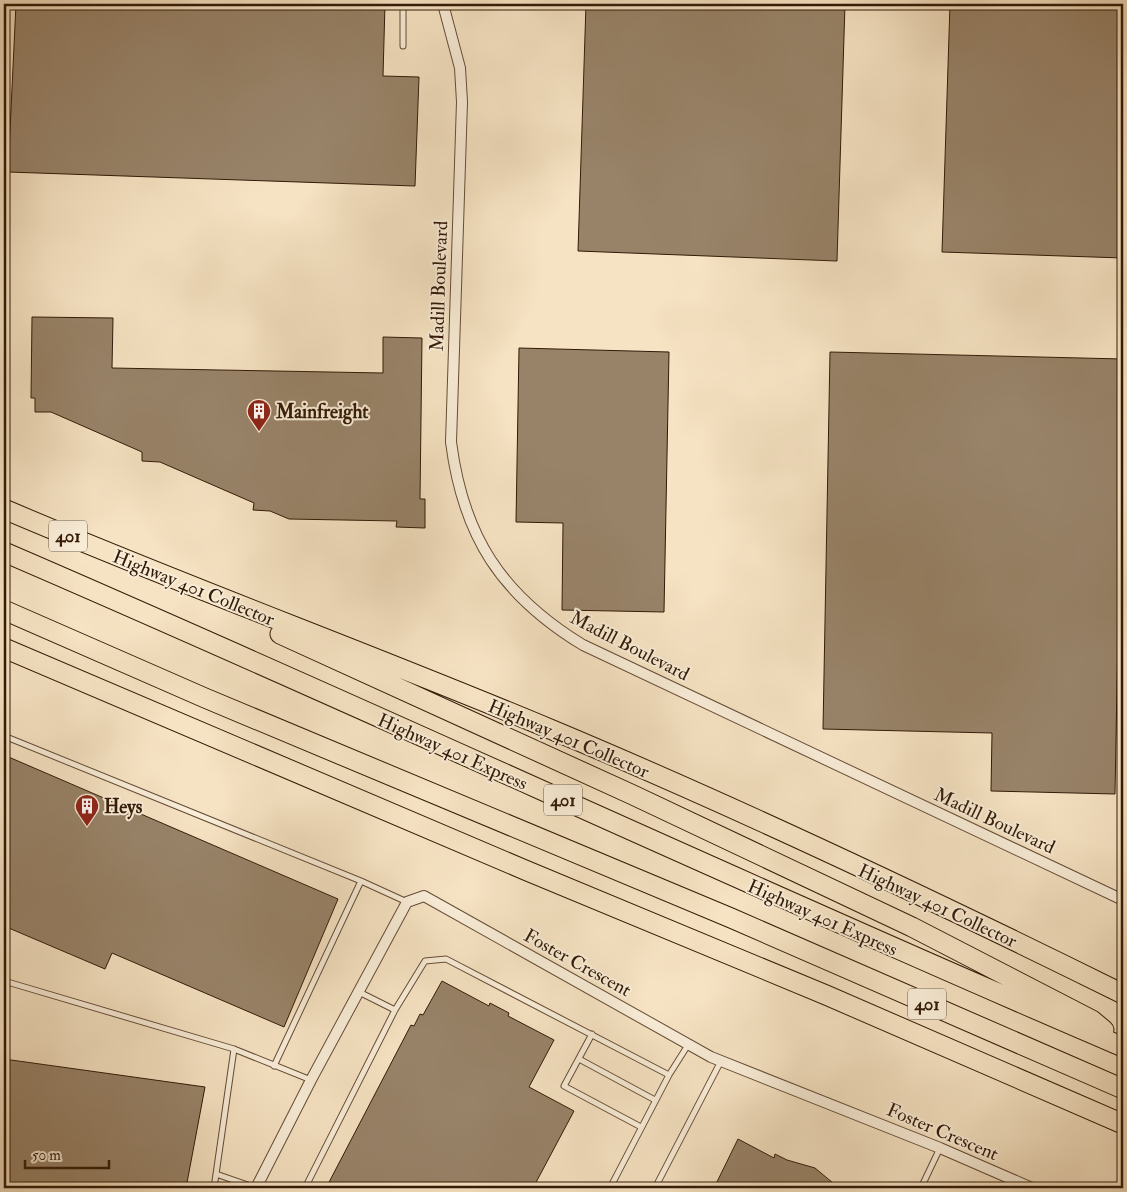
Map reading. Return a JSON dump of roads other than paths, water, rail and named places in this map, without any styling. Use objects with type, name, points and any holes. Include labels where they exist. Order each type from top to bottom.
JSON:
[{"type":"highway","name":"Highway 401 Collector","points":[[4,509],[132,564],[548,728],[734,807],[1033,949],[1123,994]]},
{"type":"highway","name":"Highway 401 Express","points":[[4,552],[227,649],[900,951],[1123,1046]]},
{"type":"highway","points":[[132,564],[350,667],[632,795],[912,927],[1092,1020],[1123,1046]]},
{"type":"highway","name":"Highway 401 Express","points":[[4,610],[206,698],[731,918],[1123,1089]]},
{"type":"highway","name":"401","points":[[4,648],[525,870],[853,1007],[1123,1124]]},
{"type":"highway","points":[[1033,949],[1123,984]]},
{"type":"street","name":"Madill Boulevard","points":[[443,4],[460,68],[462,102],[451,442],[456,479],[463,505],[473,530],[502,576],[538,615],[583,645],[1123,900]]},
{"type":"street","name":"Foster Crescent","points":[[407,902],[424,896],[688,1044],[721,1060],[940,1148],[1032,1188]]},
{"type":"street","points":[[257,1188],[311,1080],[407,902]]},
{"type":"lane","points":[[403,4],[403,46]]},
{"type":"lane","points":[[4,736],[361,881],[407,902]]},
{"type":"lane","points":[[274,1066],[361,881]]},
{"type":"lane","points":[[305,1188],[395,1010],[426,961],[446,959],[669,1075]]},
{"type":"lane","points":[[4,981],[234,1050],[311,1080]]},
{"type":"lane","points":[[359,992],[395,1010]]},
{"type":"lane","points":[[592,1034],[564,1086],[641,1127]]},
{"type":"lane","points":[[610,1188],[655,1100],[688,1044]]},
{"type":"lane","points":[[214,1188],[234,1050]]},
{"type":"lane","points":[[579,1059],[655,1100]]},
{"type":"lane","points":[[655,1188],[721,1060]]},
{"type":"lane","points":[[921,1188],[940,1148]]},
{"type":"lane","points":[[216,1174],[257,1188]]},
{"type":"place","name":"Mainfreight","points":[[259,432]]},
{"type":"place","name":"Heys","points":[[87,827]]}]
